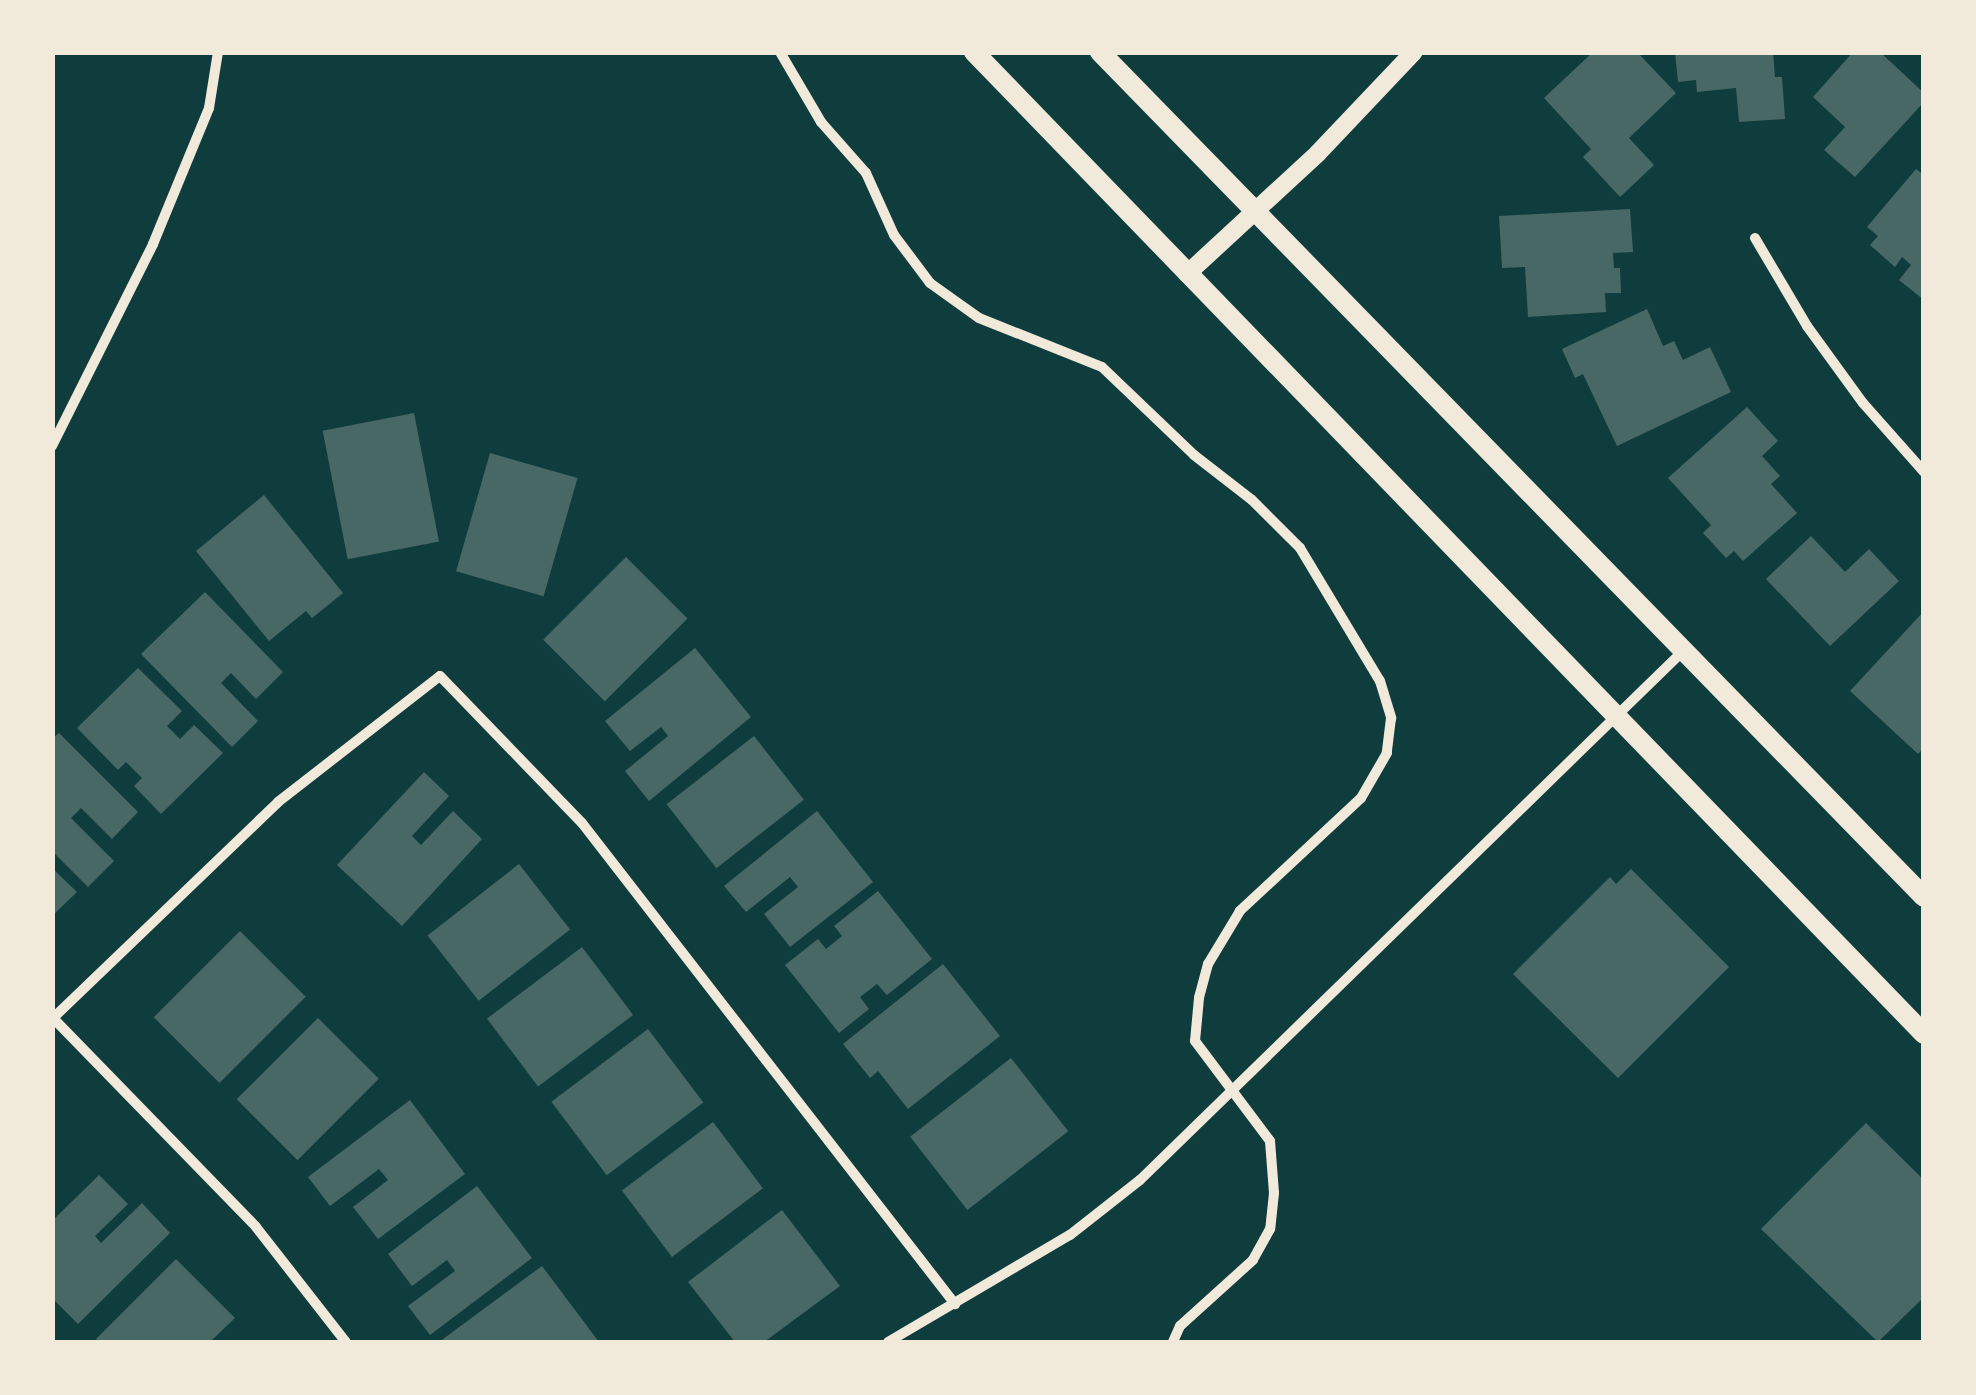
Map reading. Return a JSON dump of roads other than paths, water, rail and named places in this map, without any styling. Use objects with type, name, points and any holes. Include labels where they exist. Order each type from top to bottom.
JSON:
[{"type":"main road","points":[[974,52],[1924,1034]]},
{"type":"main road","points":[[1100,52],[1924,897]]},
{"type":"street","points":[[52,446],[154,244],[208,108],[218,52]]},
{"type":"street","points":[[780,52],[821,122],[866,172],[894,235],[930,283],[979,318],[1102,366],[1300,548],[1380,680],[1391,718],[1387,753],[1361,798],[1240,911],[1208,964],[1199,998],[1195,1042],[1270,1141],[1274,1193],[1270,1229],[1253,1260],[1180,1326],[1173,1342]]},
{"type":"street","points":[[1187,274],[1256,212],[1414,52]]},
{"type":"street","points":[[1755,238],[1818,341],[1863,403],[1924,472]]},
{"type":"street","points":[[888,1342],[1070,1236],[1140,1180],[1614,714],[1684,650]]},
{"type":"street","points":[[346,1342],[256,1227],[53,1018],[278,802],[440,676],[582,823],[955,1304]]}]
